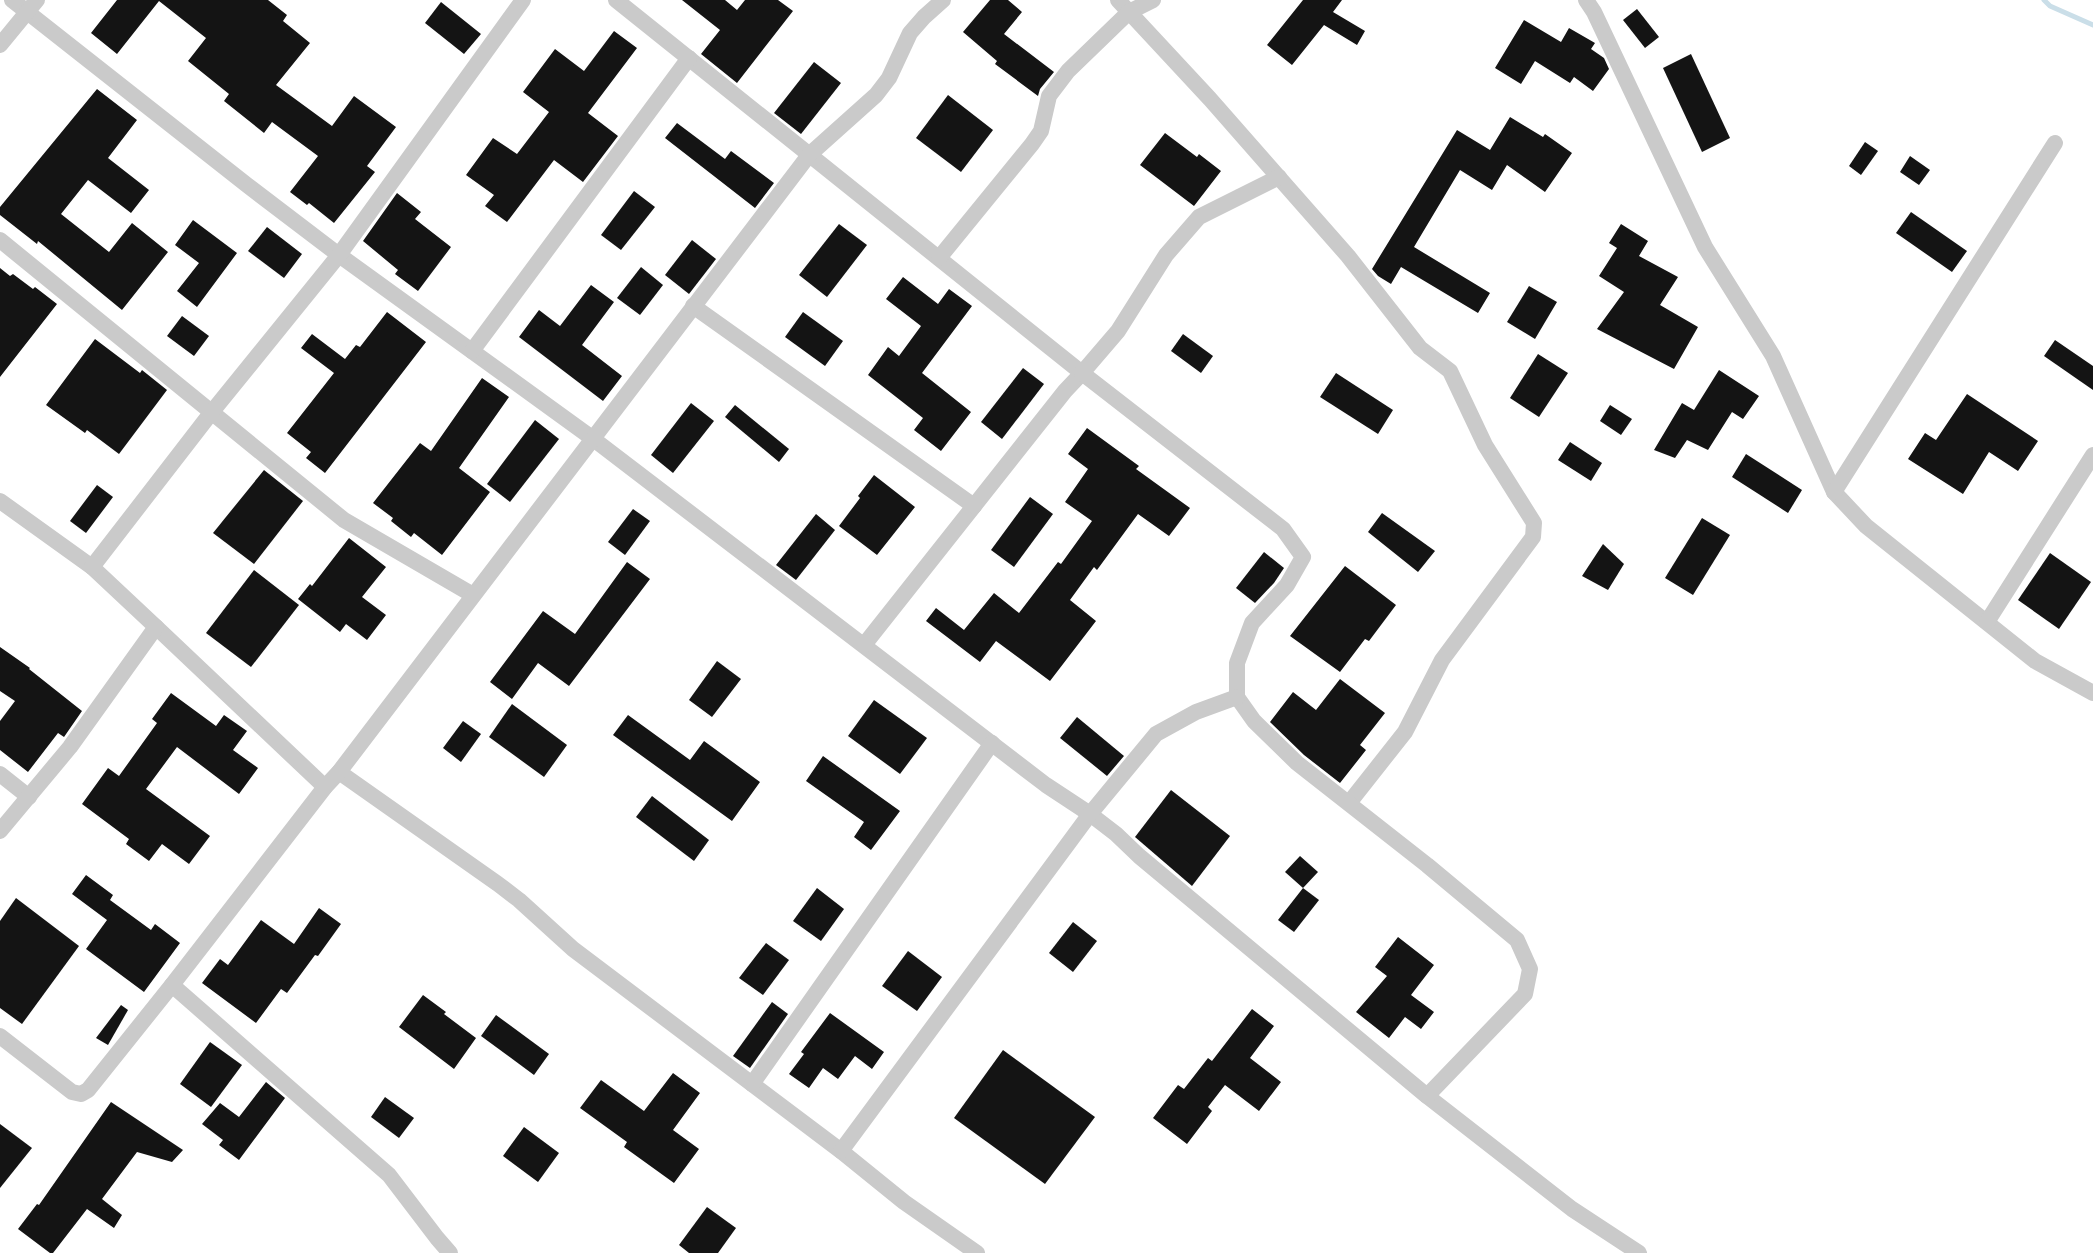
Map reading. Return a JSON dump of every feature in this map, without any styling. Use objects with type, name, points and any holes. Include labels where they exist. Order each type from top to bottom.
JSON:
[{"type":"street","points":[[12,0],[32,6],[339,255],[592,438],[1046,785],[1090,814],[1427,1096],[1572,1209],[1639,1253]]},
{"type":"street","points":[[92,567],[339,255],[523,0]]},
{"type":"street","points":[[616,0],[1082,373],[1283,529],[1303,557],[1287,585],[1252,623],[1237,663],[1237,697],[1254,721],[1297,763],[1517,940],[1530,969],[1525,994],[1427,1096]]},
{"type":"street","points":[[0,1036],[72,1092],[81,1094],[88,1090],[339,772],[809,155],[876,95],[889,78],[910,33],[943,0]]},
{"type":"street","points":[[939,258],[1041,131],[1049,96],[1068,71],[1124,6],[1153,0]]},
{"type":"street","points":[[1586,0],[1705,247],[1773,356],[1834,492],[1866,526],[2035,661],[2093,693]]},
{"type":"street","points":[[0,45],[32,6]]},
{"type":"street","points":[[1124,6],[1348,256],[1413,340],[1450,371],[1485,445],[1534,523],[1533,537],[1442,660],[1405,732],[1349,803]]},
{"type":"street","points":[[472,351],[689,58]]},
{"type":"street","points":[[1834,492],[2055,143]]},
{"type":"street","points":[[864,645],[1065,391],[1118,331],[1166,255],[1199,217],[1279,177]]},
{"type":"street","points":[[0,240],[344,520],[473,595]]},
{"type":"street","points":[[693,306],[974,506]]},
{"type":"street","points":[[1987,622],[2093,455]]},
{"type":"street","points":[[0,501],[92,567],[325,787]]},
{"type":"street","points":[[0,831],[70,747],[156,627]]},
{"type":"street","points":[[841,1151],[1090,814],[1156,734],[1196,712],[1237,697]]},
{"type":"street","points":[[752,1084],[992,743]]},
{"type":"street","points":[[339,772],[498,884],[573,949],[904,1202],[977,1253]]},
{"type":"street","points":[[0,774],[29,797]]},
{"type":"street","points":[[172,985],[389,1175],[450,1253]]},
{"type":"building","points":[[117,0],[268,0],[287,15],[283,21],[310,43],[276,85],[332,126],[354,96],[396,127],[367,166],[375,172],[334,223],[290,192],[318,156],[272,122],[264,133],[224,101],[229,94],[188,61],[206,38],[159,1],[117,54],[91,33]]},
{"type":"building","points":[[682,0],[725,0],[737,10],[745,0],[778,0],[793,11],[737,83],[701,54],[720,30]]},
{"type":"building","points":[[990,0],[1008,0],[1022,12],[1004,34],[1054,72],[1038,96],[995,64],[997,61],[963,32]]},
{"type":"building","points":[[1303,0],[1342,0],[1333,12],[1365,31],[1357,45],[1324,25],[1292,65],[1267,45]]},
{"type":"building","points":[[441,2],[481,34],[464,54],[425,23]]},
{"type":"building","points":[[1637,9],[1659,37],[1645,48],[1623,20]]},
{"type":"building","points":[[1524,20],[1561,42],[1569,28],[1595,43],[1591,49],[1604,58],[1609,69],[1593,91],[1574,77],[1570,83],[1535,61],[1521,84],[1495,68]]},
{"type":"building","points":[[614,31],[637,48],[588,113],[618,136],[583,182],[554,160],[507,222],[485,206],[494,195],[466,175],[493,138],[517,154],[549,112],[523,92],[555,49],[584,71]]},
{"type":"building","points":[[1691,54],[1730,138],[1702,152],[1663,68]]},
{"type":"building","points":[[814,62],[841,83],[801,134],[774,113]]},
{"type":"building","points":[[97,89],[137,120],[108,158],[149,190],[131,213],[88,180],[61,214],[109,252],[132,223],[168,252],[122,310],[38,241],[37,244],[0,215],[0,207]]},
{"type":"building","points":[[948,95],[993,130],[961,172],[916,138]]},
{"type":"building","points":[[1510,117],[1543,137],[1545,134],[1572,153],[1545,192],[1507,165],[1492,190],[1460,170],[1414,247],[1490,293],[1478,313],[1401,267],[1391,284],[1378,276],[1372,269],[1457,130],[1490,150]]},
{"type":"building","points":[[677,123],[725,159],[731,151],[774,183],[755,208],[665,138]]},
{"type":"building","points":[[1165,133],[1221,171],[1194,206],[1140,165]]},
{"type":"building","points":[[1865,142],[1878,151],[1861,175],[1849,166]]},
{"type":"building","points":[[1910,156],[1930,170],[1919,185],[1900,172]]},
{"type":"building","points":[[634,191],[655,207],[621,250],[601,235]]},
{"type":"building","points":[[397,193],[421,212],[415,219],[451,247],[418,291],[395,274],[398,270],[363,241]]},
{"type":"building","points":[[1911,212],[1967,251],[1952,272],[1896,233]]},
{"type":"building","points":[[193,220],[237,253],[197,307],[177,291],[199,263],[175,245]]},
{"type":"building","points":[[839,224],[867,245],[827,297],[799,275]]},
{"type":"building","points":[[1621,224],[1648,241],[1639,256],[1678,277],[1660,305],[1698,327],[1674,369],[1597,329],[1624,292],[1599,276],[1617,248],[1609,243]]},
{"type":"building","points":[[267,227],[302,254],[284,278],[248,251]]},
{"type":"building","points":[[692,240],[716,259],[689,294],[665,275]]},
{"type":"building","points":[[641,267],[663,285],[640,315],[617,298]]},
{"type":"building","points":[[0,268],[33,289],[35,287],[57,304],[0,377]]},
{"type":"building","points":[[903,277],[938,304],[949,289],[972,306],[922,373],[971,412],[941,451],[914,430],[923,418],[868,375],[888,347],[899,356],[921,326],[886,299]]},
{"type":"building","points":[[591,285],[614,302],[582,345],[622,376],[603,401],[519,337],[539,310],[560,326]]},
{"type":"building","points":[[1529,286],[1557,302],[1535,339],[1507,322]]},
{"type":"building","points":[[387,312],[426,342],[325,473],[306,458],[311,452],[287,433],[334,373],[301,348],[312,334],[345,359],[356,345],[360,347]]},
{"type":"building","points":[[803,312],[843,341],[825,366],[785,337]]},
{"type":"building","points":[[182,316],[209,336],[194,356],[167,336]]},
{"type":"building","points":[[1183,334],[1213,356],[1201,373],[1171,351]]},
{"type":"building","points":[[95,339],[167,390],[119,454],[46,405]]},
{"type":"building","points":[[2055,340],[2093,366],[2093,390],[2044,356]]},
{"type":"building","points":[[1538,354],[1568,373],[1539,417],[1510,398]]},
{"type":"building","points":[[1023,368],[1044,384],[1002,439],[981,422]]},
{"type":"building","points":[[1719,370],[1759,396],[1743,419],[1732,412],[1708,450],[1687,440],[1675,458],[1654,450],[1682,403],[1694,410]]},
{"type":"building","points":[[1336,373],[1393,410],[1378,434],[1320,397]]},
{"type":"building","points":[[482,378],[509,397],[459,468],[490,492],[442,555],[414,533],[411,537],[373,503],[420,443],[431,451]]},
{"type":"building","points":[[1967,394],[2038,441],[2018,471],[1989,452],[1963,494],[1908,459],[1925,433],[1936,440]]},
{"type":"building","points":[[691,403],[714,421],[673,473],[651,455]]},
{"type":"building","points":[[735,405],[789,449],[779,462],[725,417]]},
{"type":"building","points":[[1610,405],[1632,419],[1621,435],[1600,421]]},
{"type":"building","points":[[535,420],[559,439],[510,502],[487,484]]},
{"type":"building","points":[[1087,428],[1190,508],[1169,536],[1138,514],[1097,570],[1094,567],[1070,600],[1096,621],[1050,681],[996,641],[980,662],[926,621],[936,608],[964,630],[994,593],[1019,613],[1058,562],[1061,564],[1092,521],[1065,502],[1088,469],[1068,454]]},
{"type":"building","points":[[1570,442],[1602,463],[1591,481],[1558,460]]},
{"type":"building","points":[[1746,454],[1802,490],[1788,513],[1732,477]]},
{"type":"building","points":[[264,470],[303,501],[254,564],[213,533]]},
{"type":"building","points":[[874,475],[915,507],[877,555],[839,526]]},
{"type":"building","points":[[97,485],[113,497],[86,533],[70,521]]},
{"type":"building","points":[[1030,497],[1053,514],[1014,567],[991,550]]},
{"type":"building","points":[[633,509],[650,521],[625,555],[608,542]]},
{"type":"building","points":[[1382,513],[1435,551],[1418,572],[1368,532]]},
{"type":"building","points":[[816,514],[835,530],[796,580],[776,565]]},
{"type":"building","points":[[1702,518],[1730,535],[1693,595],[1665,578]]},
{"type":"building","points":[[349,538],[386,567],[362,597],[386,615],[367,640],[346,624],[340,632],[298,599],[310,584],[312,586]]},
{"type":"building","points":[[1603,544],[1624,564],[1608,590],[1582,576]]},
{"type":"building","points":[[1264,552],[1284,568],[1255,603],[1236,588]]},
{"type":"building","points":[[2050,553],[2091,582],[2059,629],[2018,600]]},
{"type":"building","points":[[627,562],[650,579],[569,686],[538,663],[512,699],[490,682],[543,611],[575,634]]},
{"type":"building","points":[[1345,566],[1396,605],[1340,672],[1290,636]]},
{"type":"building","points":[[254,570],[299,605],[251,667],[206,633]]},
{"type":"building","points":[[0,647],[82,711],[64,737],[58,733],[28,772],[0,750],[0,721],[15,701],[0,691]]},
{"type":"building","points":[[717,661],[741,679],[712,717],[689,700]]},
{"type":"building","points":[[1340,679],[1385,713],[1360,745],[1366,750],[1340,783],[1304,755],[1270,722],[1293,692],[1316,710]]},
{"type":"building","points":[[171,693],[216,726],[224,715],[247,731],[233,750],[258,768],[239,794],[177,747],[146,789],[210,836],[189,864],[162,844],[149,861],[126,844],[129,839],[82,804],[108,768],[119,776],[157,723],[152,719]]},
{"type":"building","points":[[874,700],[927,738],[900,774],[848,736]]},
{"type":"building","points":[[512,704],[567,745],[544,777],[489,737]]},
{"type":"building","points":[[628,715],[690,760],[704,741],[760,782],[732,821],[613,735]]},
{"type":"building","points":[[1077,717],[1124,756],[1107,776],[1060,738]]},
{"type":"building","points":[[463,721],[481,734],[461,762],[443,748]]},
{"type":"building","points":[[823,756],[900,811],[871,850],[854,837],[864,822],[806,781]]},
{"type":"building","points":[[1171,790],[1230,836],[1192,886],[1135,837]]},
{"type":"building","points":[[652,796],[709,840],[694,861],[636,817]]},
{"type":"building","points":[[1300,856],[1318,872],[1303,888],[1285,872]]},
{"type":"building","points":[[86,875],[113,895],[110,900],[151,930],[155,924],[180,943],[144,992],[86,949],[107,920],[72,894]]},
{"type":"building","points":[[817,888],[844,909],[821,941],[793,921]]},
{"type":"building","points":[[1303,888],[1319,900],[1294,932],[1278,920]]},
{"type":"building","points":[[16,898],[79,946],[22,1024],[0,1008],[0,921]]},
{"type":"building","points":[[319,908],[341,924],[287,993],[281,989],[256,1023],[202,983],[220,959],[228,965],[261,920],[294,944]]},
{"type":"building","points":[[1073,922],[1097,941],[1073,972],[1049,953]]},
{"type":"building","points":[[1398,937],[1434,965],[1411,995],[1434,1012],[1421,1029],[1405,1017],[1389,1038],[1356,1012],[1387,976],[1375,967]]},
{"type":"building","points":[[766,943],[789,960],[763,995],[739,978]]},
{"type":"building","points":[[908,951],[942,977],[917,1011],[882,986]]},
{"type":"building","points":[[423,995],[476,1038],[454,1069],[399,1027]]},
{"type":"building","points":[[772,1002],[788,1014],[750,1068],[733,1056]]},
{"type":"building","points":[[121,1005],[128,1010],[108,1045],[96,1038]]},
{"type":"building","points":[[1252,1009],[1274,1026],[1250,1058],[1281,1082],[1259,1111],[1225,1085],[1208,1107],[1212,1111],[1187,1144],[1153,1118],[1178,1085],[1184,1089],[1208,1058],[1212,1061]]},
{"type":"building","points":[[830,1013],[884,1052],[872,1069],[855,1056],[838,1079],[823,1068],[809,1088],[789,1074]]},
{"type":"building","points":[[496,1015],[549,1054],[534,1075],[481,1036]]},
{"type":"building","points":[[210,1042],[242,1065],[211,1107],[180,1084]]},
{"type":"building","points":[[1003,1050],[1095,1117],[1045,1184],[954,1118]]},
{"type":"building","points":[[673,1073],[700,1093],[673,1130],[699,1149],[674,1183],[624,1147],[627,1142],[580,1108],[601,1080],[644,1111]]},
{"type":"building","points":[[266,1082],[285,1098],[239,1160],[219,1145],[223,1140],[202,1124],[220,1103],[239,1117]]},
{"type":"building","points":[[385,1097],[414,1118],[399,1138],[371,1117]]},
{"type":"building","points":[[111,1102],[183,1150],[172,1162],[137,1152],[102,1199],[122,1215],[114,1228],[87,1209],[50,1253],[18,1229],[39,1205]]},
{"type":"building","points":[[0,1124],[32,1148],[0,1188]]},
{"type":"building","points":[[524,1127],[559,1153],[538,1182],[503,1156]]},
{"type":"building","points":[[707,1207],[736,1228],[718,1253],[689,1253],[679,1245]]},
{"type":"waterway","points":[[2044,0],[2050,6],[2093,25]]}]
